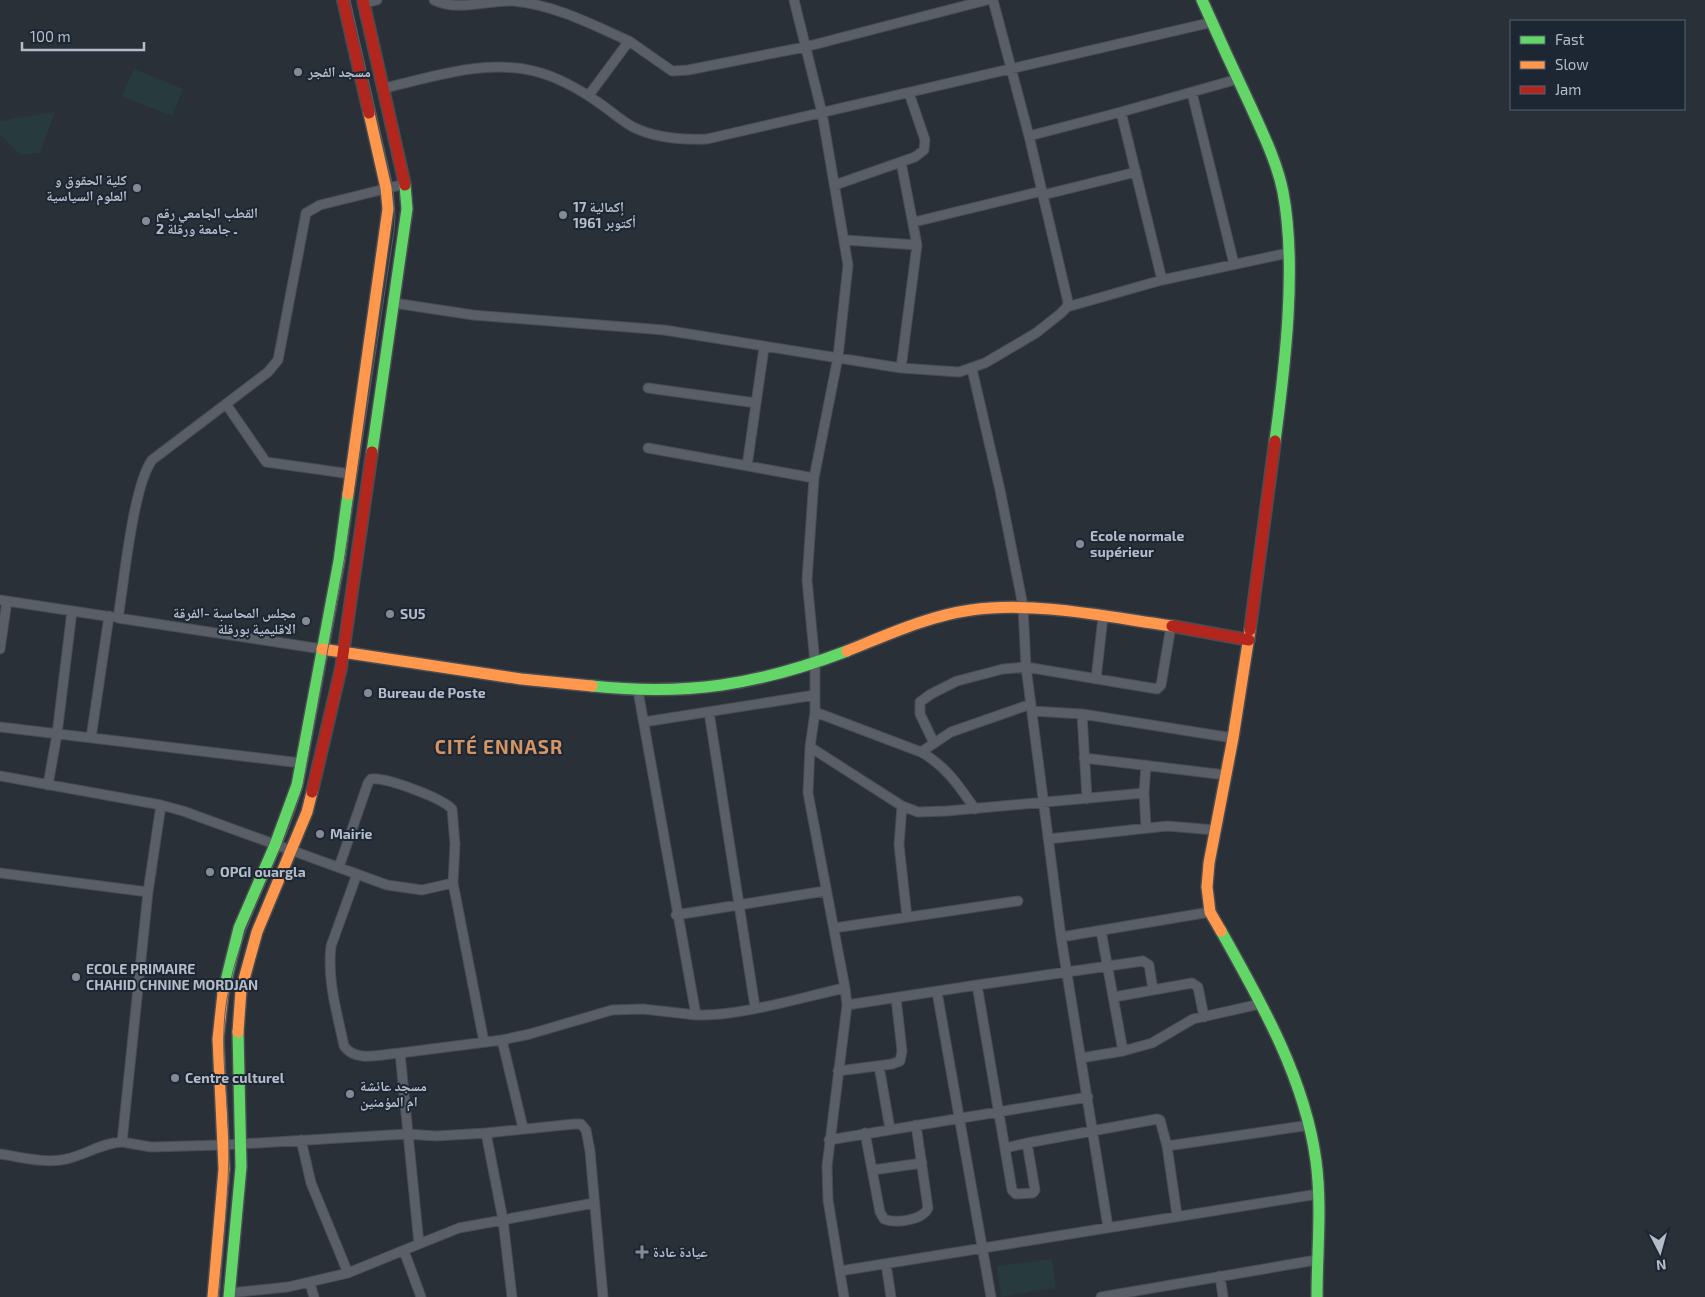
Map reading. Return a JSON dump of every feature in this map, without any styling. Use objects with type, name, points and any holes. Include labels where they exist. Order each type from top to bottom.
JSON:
[{"type":"street","points":[[213,1297],[224,1169],[218,1039],[225,977],[239,928],[294,797],[339,561],[388,210],[386,188],[343,0]]},
{"type":"street","points":[[378,0],[363,1],[405,184],[407,209],[343,652],[322,760],[307,812],[293,850],[257,932],[241,990],[237,1038],[242,1144],[239,1202],[229,1295],[310,1283],[348,1273],[451,1231],[594,1204]]},
{"type":"street","points":[[434,0],[445,6],[512,1],[556,9],[629,41],[672,70],[688,70],[805,47],[987,0]]},
{"type":"street","points":[[794,0],[822,113],[845,240],[848,281],[838,357],[814,478],[807,580],[815,662],[815,696],[808,794],[847,1005],[828,1140],[828,1200],[844,1297]]},
{"type":"street","points":[[993,0],[1043,193],[1067,294],[1067,307]]},
{"type":"street","points":[[1202,0],[1270,149],[1283,190],[1288,253],[1288,297],[1282,386],[1249,640],[1234,738],[1208,863],[1207,887],[1210,912],[1289,1061],[1310,1125],[1316,1160],[1318,1194],[1317,1297]]},
{"type":"street","points":[[384,88],[457,71],[521,68],[550,75],[589,95],[632,126],[660,135],[693,140],[822,113],[1213,22]]},
{"type":"street","points":[[589,95],[629,41]]},
{"type":"street","points":[[1029,136],[1238,79]]},
{"type":"street","points":[[835,185],[915,157],[924,150],[925,140],[909,92]]},
{"type":"street","points":[[1192,93],[1234,264]]},
{"type":"street","points":[[1121,112],[1162,280]]},
{"type":"street","points":[[901,162],[914,222],[916,245],[901,368]]},
{"type":"street","points":[[914,222],[1136,172]]},
{"type":"street","points":[[91,738],[113,617],[148,467],[157,456],[268,372],[278,360],[306,213],[313,207],[405,184]]},
{"type":"street","points":[[845,240],[916,245]]},
{"type":"street","points":[[394,303],[472,315],[664,330],[764,348],[838,357],[901,368],[942,372],[972,369],[1036,333],[1067,307],[1162,280],[1288,253]]},
{"type":"street","points":[[746,466],[764,348]]},
{"type":"street","points":[[972,369],[1000,490],[1023,606],[1026,668],[1060,937],[1094,1130],[1108,1227]]},
{"type":"street","points":[[648,388],[756,403]]},
{"type":"street","points":[[226,404],[266,462],[351,474]]},
{"type":"street","points":[[648,448],[814,478]]},
{"type":"street","points":[[0,649],[3,601],[520,680],[638,692],[677,691],[733,684],[815,662],[927,620],[952,613],[1023,606],[1171,626],[1249,640]]},
{"type":"street","points":[[48,785],[57,734],[72,611]]},
{"type":"street","points":[[1096,679],[1103,617]]},
{"type":"street","points":[[934,742],[920,710],[920,702],[924,698],[957,681],[981,674],[1026,668],[1157,689],[1161,685],[1171,626]]},
{"type":"street","points":[[638,692],[676,914],[696,1015]]},
{"type":"street","points":[[644,722],[815,696]]},
{"type":"street","points":[[921,752],[952,732],[1031,708],[1082,714],[1234,738]]},
{"type":"street","points":[[709,712],[755,1007]]},
{"type":"street","points":[[814,712],[921,752],[950,773],[975,809]]},
{"type":"street","points":[[1082,714],[1087,799]]},
{"type":"street","points":[[0,727],[301,763]]},
{"type":"street","points":[[810,746],[902,806],[918,812],[975,809],[1144,793]]},
{"type":"street","points":[[1084,758],[1226,776]]},
{"type":"street","points":[[1146,765],[1144,793],[1146,827]]},
{"type":"street","points":[[0,776],[161,805],[293,850],[386,885],[412,890],[438,888],[453,883]]},
{"type":"street","points":[[339,867],[368,783],[377,779],[442,800],[452,809],[455,844],[453,883],[484,1042]]},
{"type":"street","points":[[122,1142],[148,892],[161,805]]},
{"type":"street","points":[[902,806],[899,845],[907,917]]},
{"type":"street","points":[[1048,840],[1146,827],[1186,826],[1215,830]]},
{"type":"street","points":[[0,873],[148,892]]},
{"type":"street","points":[[357,874],[331,946],[330,980],[344,1046],[350,1054],[358,1056],[400,1053],[502,1040],[546,1030],[612,1010],[643,1008],[696,1015],[714,1015],[845,988]]},
{"type":"street","points":[[676,914],[825,891]]},
{"type":"street","points":[[834,928],[1018,901]]},
{"type":"street","points":[[1060,937],[1210,912]]},
{"type":"street","points":[[1102,931],[1123,1051]]},
{"type":"street","points":[[847,1005],[1066,970],[1143,961],[1147,962],[1153,990]]},
{"type":"street","points":[[1114,997],[1195,984],[1200,992],[1204,1017]]},
{"type":"street","points":[[977,985],[1013,1192],[1033,1193],[1035,1190],[1027,1144]]},
{"type":"street","points":[[937,992],[991,1297]]},
{"type":"street","points":[[838,1071],[896,1064],[902,1056],[896,998]]},
{"type":"street","points":[[1081,1058],[1123,1051],[1152,1043],[1182,1024],[1260,1004]]},
{"type":"street","points":[[502,1040],[523,1128]]},
{"type":"street","points":[[400,1053],[418,1244]]},
{"type":"street","points":[[879,1066],[890,1129]]},
{"type":"street","points":[[828,1140],[1088,1097]]},
{"type":"street","points":[[1005,1148],[1157,1119],[1163,1123],[1177,1216]]},
{"type":"street","points":[[0,1154],[45,1160],[65,1159],[103,1144],[122,1142],[150,1146],[223,1145],[407,1134],[436,1136],[583,1125],[588,1134],[590,1152],[602,1297]]},
{"type":"street","points":[[866,1133],[881,1215],[887,1220],[896,1221],[919,1217],[927,1210],[916,1125]]},
{"type":"street","points":[[1167,1146],[1310,1125]]},
{"type":"street","points":[[486,1133],[503,1220],[512,1297]]},
{"type":"street","points":[[301,1140],[311,1183],[348,1273]]},
{"type":"street","points":[[873,1170],[922,1163]]},
{"type":"street","points":[[840,1271],[1318,1194]]},
{"type":"street","points":[[404,1251],[421,1297]]},
{"type":"street","points":[[1101,1297],[1316,1260]]},
{"type":"street","points":[[886,1264],[891,1297]]},
{"type":"street","points":[[1220,1276],[1223,1297]]},
{"type":"street","points":[[310,1283],[314,1297]]},
{"type":"green space","points":[[134,69],[183,89],[172,116],[122,96]]},
{"type":"green space","points":[[55,112],[40,153],[21,155],[0,134],[0,121]]},
{"type":"green space","points":[[1052,1259],[1056,1288],[1001,1297],[997,1266]]},
{"type":"tram line","points":[[218,1297],[229,1161],[224,1053],[227,999],[233,970],[251,917],[285,839],[303,785],[344,561],[394,231],[393,187],[350,0]]},
{"type":"traffic: fast","points":[[1202,0],[1265,138],[1283,192],[1289,252],[1288,316],[1275,441]]},
{"type":"traffic: fast","points":[[372,452],[407,209],[405,185]]},
{"type":"traffic: fast","points":[[223,993],[239,928],[275,845],[297,785],[339,561],[348,494]]},
{"type":"traffic: fast","points":[[592,686],[659,690],[722,685],[783,672],[847,651]]},
{"type":"traffic: fast","points":[[1221,931],[1266,1013],[1292,1071],[1310,1130],[1316,1161],[1319,1195],[1317,1297]]},
{"type":"traffic: fast","points":[[229,1297],[241,1167],[238,1032]]},
{"type":"traffic: slow","points":[[348,494],[388,209],[386,188],[369,113]]},
{"type":"traffic: slow","points":[[847,651],[939,617],[971,610],[996,608],[1021,607],[1072,611],[1172,626]]},
{"type":"traffic: slow","points":[[1221,931],[1210,912],[1207,887],[1209,863],[1233,738],[1250,630]]},
{"type":"traffic: slow","points":[[322,649],[521,679],[592,686]]},
{"type":"traffic: slow","points":[[238,1032],[241,990],[257,932],[307,812],[312,792]]},
{"type":"traffic: slow","points":[[213,1297],[224,1169],[218,1039],[223,993]]},
{"type":"traffic: jam","points":[[343,0],[369,113]]},
{"type":"traffic: jam","points":[[363,0],[405,185]]},
{"type":"traffic: jam","points":[[1250,630],[1275,441]]},
{"type":"traffic: jam","points":[[312,792],[341,668],[372,452]]},
{"type":"traffic: jam","points":[[1172,626],[1249,640]]},
{"type":"place","name":"مسجد الفجر","points":[[298,72]]},
{"type":"place","name":"كلية الحقوق و العلوم السياسية","points":[[137,188]]},
{"type":"place","name":"إكمالية 17 أكتوبر 1961","points":[[563,215]]},
{"type":"place","name":"القطب الجامعي رقم 2 ـ جامعة ورقلة","points":[[146,221]]},
{"type":"place","name":"Ecole normale supérieur","points":[[1080,544]]},
{"type":"place","name":"SU5","points":[[390,614]]},
{"type":"place","name":"مجلس المحاسبة -الفرقة الاقليمية بورقلة","points":[[306,621]]},
{"type":"place","name":"Bureau de Poste","points":[[368,693]]},
{"type":"place","name":"Mairie","points":[[320,834]]},
{"type":"place","name":"OPGI ouargla","points":[[210,872]]},
{"type":"place","name":"ECOLE PRIMAIRE CHAHID CHNINE MORDJAN","points":[[76,977]]},
{"type":"place","name":"Centre culturel","points":[[175,1078]]},
{"type":"place","name":"مسجد عائشة ام المؤمنين","points":[[350,1094]]},
{"type":"place","name":"عيادة عادة","points":[[642,1252]]},
{"type":"district","name":"CITÉ ENNASR","points":[[499,747]]}]
